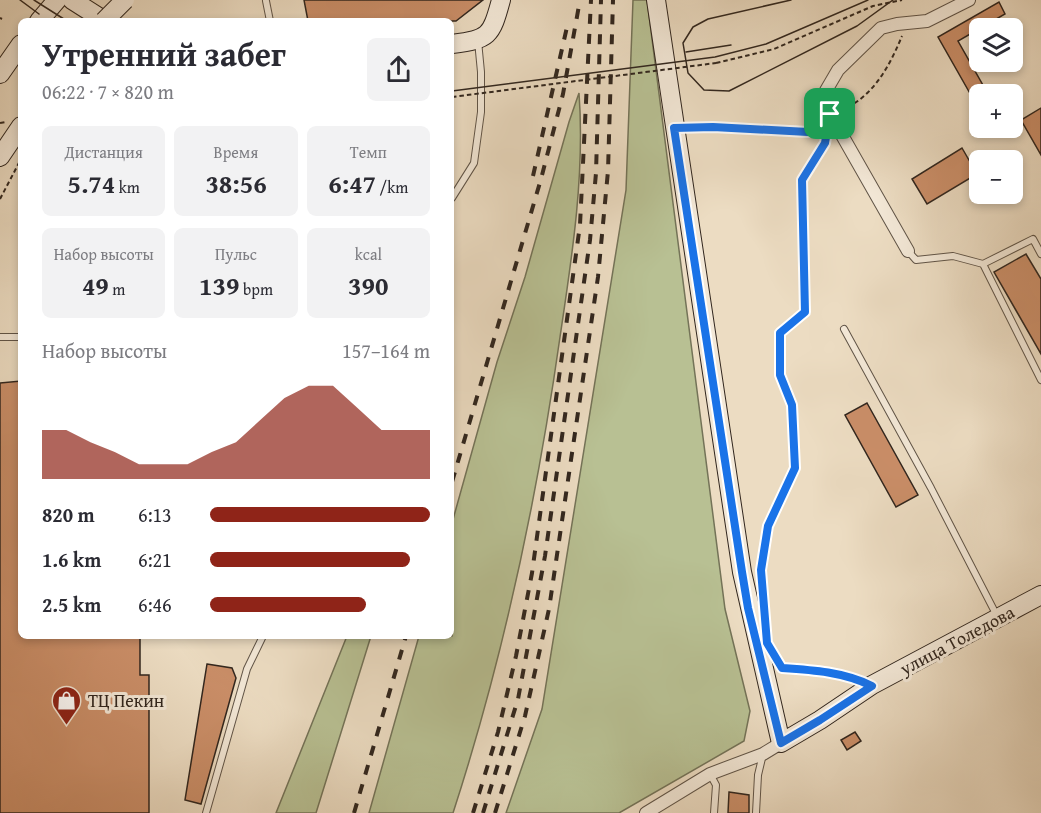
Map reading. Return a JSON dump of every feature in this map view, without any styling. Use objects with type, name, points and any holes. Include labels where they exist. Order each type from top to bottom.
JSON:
[{"type":"street","points":[[42,18],[57,0]]},
{"type":"street","points":[[72,0],[99,18]]},
{"type":"street","points":[[107,18],[125,0]]},
{"type":"street","points":[[454,44],[478,41],[489,33],[501,0]]},
{"type":"street","points":[[646,813],[710,774],[763,754],[781,743],[748,608],[656,0]]},
{"type":"street","points":[[908,251],[830,114],[824,94],[838,70],[881,28],[927,21],[969,0]]},
{"type":"street","points":[[0,74],[18,49]]},
{"type":"street","points":[[0,157],[18,130]]},
{"type":"street","name":"улица Толедова","points":[[781,743],[872,686],[1041,595]]},
{"type":"lane","points":[[266,1],[269,18]]},
{"type":"lane","points":[[454,195],[474,163],[481,112],[478,41]]},
{"type":"lane","points":[[808,132],[830,114]]},
{"type":"lane","points":[[908,251],[916,260],[952,256],[983,264],[1033,239],[1041,254]]},
{"type":"lane","points":[[983,264],[1041,380]]},
{"type":"lane","points":[[844,329],[999,619]]},
{"type":"lane","points":[[0,337],[18,338]]},
{"type":"lane","points":[[206,813],[247,669],[262,639]]},
{"type":"lane","points":[[756,813],[758,775],[763,754]]},
{"type":"lane","points":[[710,774],[716,785],[714,813]]},
{"type":"path","points":[[454,97],[716,63],[774,49],[873,6],[902,0]]},
{"type":"path","points":[[763,591],[761,570],[768,526],[795,468],[792,405],[780,375],[780,333],[805,312],[802,180],[825,143],[830,114],[853,105],[877,83],[891,63],[907,24]]},
{"type":"path","points":[[674,128],[713,127],[808,132]]},
{"type":"path","points":[[0,199],[18,165]]},
{"type":"path","points":[[777,659],[782,668],[832,672],[858,679],[872,686]]},
{"type":"green space","points":[[633,0],[647,0],[725,609],[750,711],[744,741],[619,813],[506,813],[542,709],[626,190]]},
{"type":"green space","points":[[579,93],[579,185],[569,277],[551,398],[517,577],[471,754],[453,813],[369,813],[418,639],[454,639],[454,516],[497,362],[525,277]]},
{"type":"green space","points":[[346,639],[370,639],[316,813],[276,813]]},
{"type":"building","points":[[304,0],[483,0],[456,21],[454,18],[307,18]]},
{"type":"building","points":[[999,2],[1005,14],[998,18],[971,18]]},
{"type":"building","points":[[969,19],[969,35],[958,41],[969,60],[969,72],[976,72],[982,84],[969,84],[969,92],[938,37]]},
{"type":"building","points":[[1041,108],[1041,155],[1023,124],[1023,119]]},
{"type":"building","points":[[962,148],[969,160],[969,179],[927,204],[912,179]]},
{"type":"building","points":[[1026,254],[1041,279],[1041,354],[994,272]]},
{"type":"building","points":[[18,381],[18,639],[140,639],[140,675],[149,675],[149,813],[0,813],[0,383]]},
{"type":"building","points":[[867,403],[918,495],[896,507],[845,415]]},
{"type":"building","points":[[207,664],[232,668],[236,678],[201,804],[185,800]]},
{"type":"building","points":[[855,732],[861,741],[847,750],[841,740]]},
{"type":"building","points":[[729,792],[749,795],[749,813],[728,813]]},
{"type":"tram line","points":[[20,0],[39,14]]},
{"type":"tram line","points":[[34,0],[62,18]]},
{"type":"tram line","points":[[791,0],[708,19],[693,27],[683,43],[688,73],[704,90],[729,91],[857,26],[893,0]]},
{"type":"tram line","points":[[454,91],[715,57],[766,44],[868,0]]},
{"type":"tram line","points":[[686,52],[731,45]]},
{"type":"railway","points":[[454,475],[541,179],[563,94],[580,0]]},
{"type":"railway","points":[[473,813],[498,732],[532,573],[580,225],[591,0]]},
{"type":"railway","points":[[483,813],[518,699],[545,556],[590,240],[596,173],[601,0]]},
{"type":"railway","points":[[495,813],[525,716],[549,609],[598,277],[608,171],[613,0]]},
{"type":"railway","points":[[533,176],[567,27]]},
{"type":"railway","points":[[354,813],[405,639]]},
{"type":"place","name":"ТЦ Пекин","points":[[67,726]]},
{"type":"route","points":[[830,114],[825,143],[802,180],[805,312],[780,333],[780,375],[792,405],[795,468],[768,526],[761,570],[767,643],[782,668],[832,672],[858,679],[872,686],[781,743],[748,608],[674,128],[713,127],[808,132],[830,114]]}]
